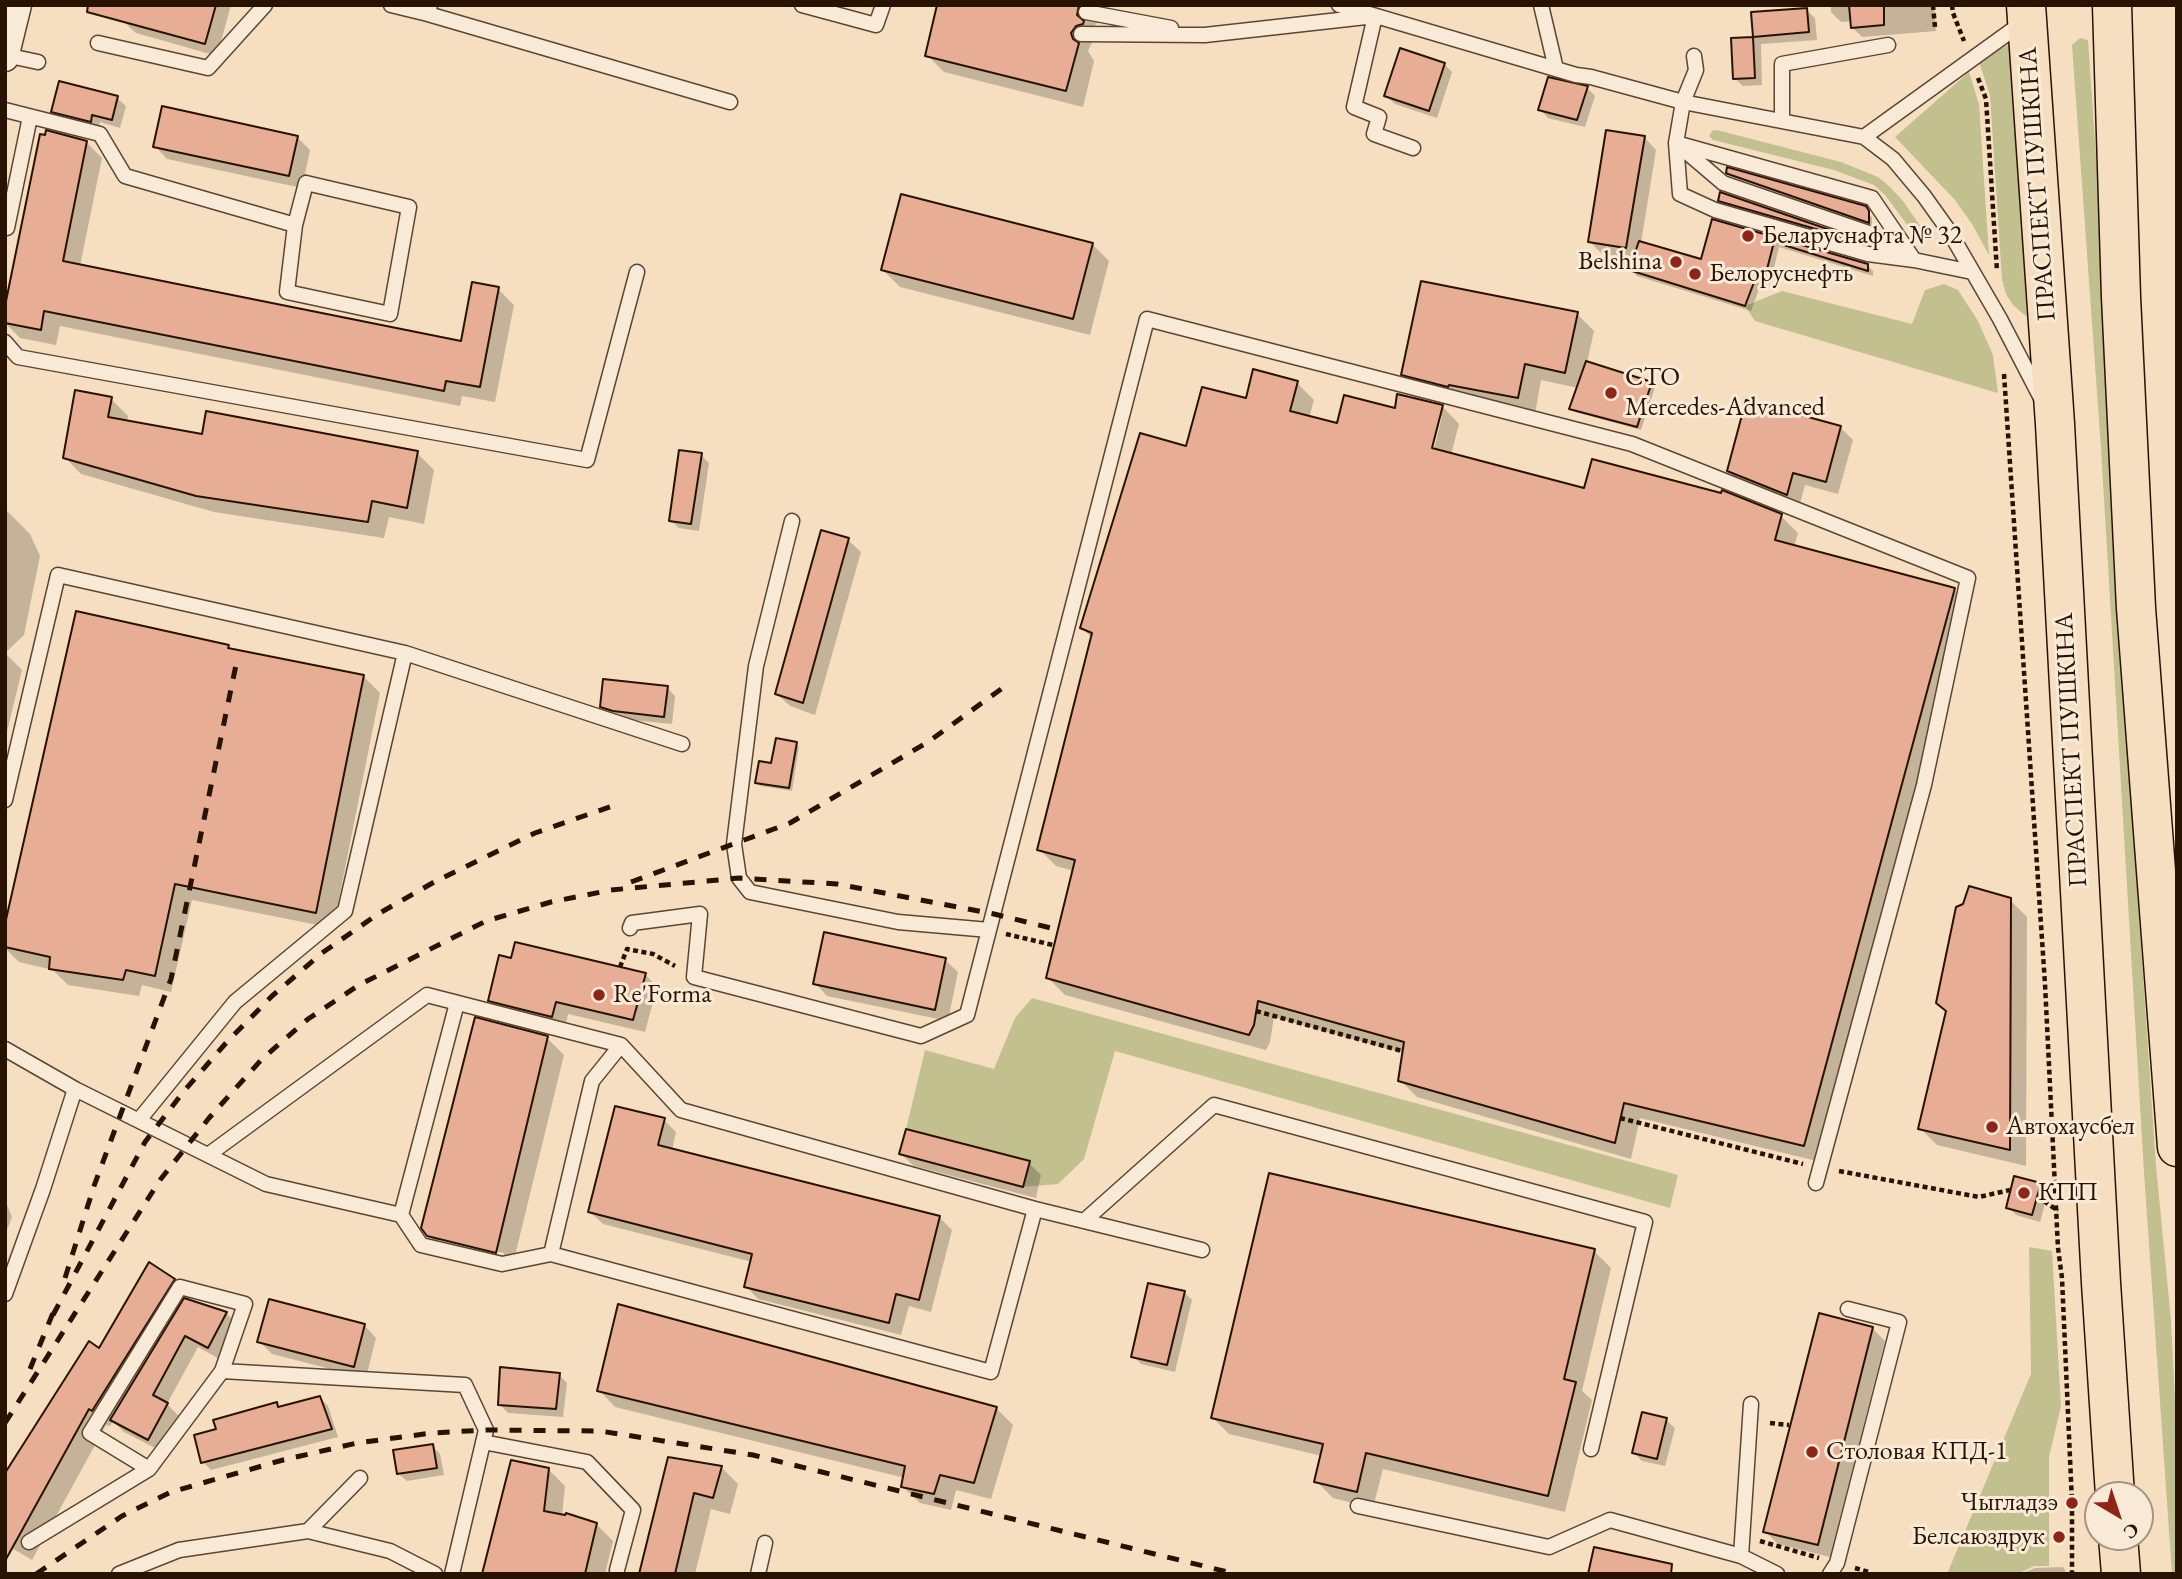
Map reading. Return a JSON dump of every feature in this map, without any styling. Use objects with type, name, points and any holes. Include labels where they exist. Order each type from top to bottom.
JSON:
[{"type":"main road","name":"ПРАСПЕКТ ПУШКІНА","points":[[2032,10],[2100,1269],[2114,1481]]},
{"type":"main road","points":[[2107,11],[2136,608],[2177,1147]]},
{"type":"main road","points":[[2119,1551],[2120,1574]]},
{"type":"street","points":[[6,49],[18,5]]},
{"type":"lane","points":[[98,43],[208,68],[265,5]]},
{"type":"lane","points":[[391,5],[429,10],[730,102]]},
{"type":"lane","points":[[802,5],[876,25],[883,5]]},
{"type":"lane","points":[[1339,5],[1556,69],[1683,102],[1864,137],[1893,159],[1924,195],[1949,231],[2000,319],[2054,424]]},
{"type":"lane","points":[[1541,5],[1556,69]]},
{"type":"lane","points":[[1864,137],[1971,59],[2032,10]]},
{"type":"lane","points":[[1086,12],[1205,35]]},
{"type":"lane","points":[[1081,34],[1205,35],[1375,16]]},
{"type":"lane","points":[[1375,16],[1354,107],[1378,117],[1374,134],[1413,148]]},
{"type":"lane","points":[[1783,120],[1782,64],[1888,45]]},
{"type":"lane","points":[[6,49],[38,62]]},
{"type":"lane","points":[[1693,56],[1696,70],[1683,102],[1676,143],[1680,194],[1715,210],[1868,254],[1972,272]]},
{"type":"lane","points":[[5,110],[100,134],[125,176],[295,225]]},
{"type":"lane","points":[[7,228],[30,117]]},
{"type":"lane","points":[[1676,143],[1723,183],[1868,233],[1914,260]]},
{"type":"lane","points":[[1676,143],[1872,198],[1914,260]]},
{"type":"lane","points":[[306,183],[409,207],[390,314],[286,292],[295,225],[306,183]]},
{"type":"lane","points":[[5,342],[18,357],[587,460],[637,272]]},
{"type":"lane","points":[[631,928],[632,923],[700,914],[694,977],[921,1036],[967,1015],[1147,319],[1632,444],[1968,578],[1924,785],[1816,1183]]},
{"type":"lane","points":[[792,521],[756,666],[734,844],[739,878],[750,892],[898,922],[989,930]]},
{"type":"lane","points":[[5,800],[58,575],[405,653],[682,744]]},
{"type":"lane","points":[[139,1120],[235,1002],[345,911],[405,653]]},
{"type":"lane","points":[[208,1155],[427,995],[621,1045],[681,1110],[1035,1209],[1202,1250]]},
{"type":"lane","points":[[401,1215],[457,1003]]},
{"type":"lane","points":[[551,1254],[592,1081],[621,1045]]},
{"type":"lane","points":[[5,1049],[75,1089],[266,1184],[401,1215],[421,1245],[502,1264],[551,1254],[991,1372],[1035,1209]]},
{"type":"lane","points":[[5,1294],[75,1089]]},
{"type":"lane","points":[[1084,1221],[1214,1105],[1645,1222],[1591,1449]]},
{"type":"lane","points":[[29,1542],[149,1469],[222,1371],[245,1304],[180,1287],[90,1433],[149,1469]]},
{"type":"lane","points":[[1833,1568],[1899,1322],[1848,1309]]},
{"type":"lane","points":[[222,1371],[465,1385],[486,1430],[452,1574]]},
{"type":"lane","points":[[1741,1556],[1751,1404]]},
{"type":"lane","points":[[483,1442],[587,1462],[633,1510],[617,1570]]},
{"type":"lane","points":[[307,1531],[360,1478]]},
{"type":"lane","points":[[1358,1506],[1549,1547],[1610,1520],[1741,1556],[1777,1574]]},
{"type":"lane","points":[[119,1574],[179,1550],[307,1531],[390,1550],[435,1574]]},
{"type":"lane","points":[[758,1574],[765,1543]]},
{"type":"path","points":[[1933,5],[1935,27]]},
{"type":"path","points":[[1952,5],[1986,99],[2042,928],[2071,1477],[2072,1574]]},
{"type":"path","points":[[989,930],[1053,945]]},
{"type":"path","points":[[620,967],[627,949],[653,954],[694,977]]},
{"type":"path","points":[[1256,1011],[1402,1051]]},
{"type":"path","points":[[2037,1196],[2058,1211]]},
{"type":"path","points":[[1768,1434],[1771,1421],[1789,1425]]},
{"type":"path","points":[[1754,1539],[1833,1568],[1869,1572],[1868,1574]]},
{"type":"shaded area","points":[[2080,38],[2088,40],[2102,241],[2134,842],[2156,1166],[2171,1320],[2177,1442],[2177,1574],[2172,1574],[2144,1172],[2101,448],[2072,45]]},
{"type":"shaded area","points":[[2012,42],[2027,317],[2013,305],[2002,280],[1990,95],[1979,62]]},
{"type":"shaded area","points":[[1969,72],[1979,104],[1989,255],[1955,200],[1895,137]]},
{"type":"shaded area","points":[[1717,130],[1841,162],[1878,177],[1903,201],[1921,227],[1920,231],[1918,234],[1911,230],[1885,195],[1874,185],[1834,170],[1713,140],[1709,136],[1712,131]]},
{"type":"shaded area","points":[[1944,284],[1958,290],[1978,321],[1993,355],[1998,393],[1755,321],[1745,306],[1782,291],[1912,324],[1925,290]]},
{"type":"shaded area","points":[[1032,998],[1678,1175],[1670,1208],[1115,1051],[1084,1159],[1058,1184],[1023,1187],[1029,1161],[906,1129],[925,1050],[994,1069],[1015,1018]]},
{"type":"shaded area","points":[[2029,1247],[2052,1251],[2061,1406],[2049,1457],[2049,1566],[2034,1566],[2017,1574],[1947,1574],[2031,1374]]},
{"type":"building","points":[[88,5],[216,5],[205,44],[87,12]]},
{"type":"building","points":[[937,5],[1079,5],[1077,15],[1084,21],[1071,33],[1073,39],[1079,43],[1066,91],[925,56]]},
{"type":"building","points":[[1849,5],[1884,5],[1884,25],[1851,28]]},
{"type":"building","points":[[1807,8],[1809,32],[1753,37],[1751,12]]},
{"type":"building","points":[[1753,37],[1755,78],[1733,79],[1731,38]]},
{"type":"building","points":[[1400,48],[1445,63],[1429,111],[1384,96]]},
{"type":"building","points":[[1548,77],[1588,86],[1577,120],[1538,110]]},
{"type":"building","points":[[59,81],[118,96],[112,120],[92,115],[91,122],[51,112]]},
{"type":"building","points":[[162,106],[298,136],[289,176],[153,147]]},
{"type":"building","points":[[46,130],[87,141],[63,261],[461,341],[472,282],[499,287],[480,387],[446,381],[444,391],[44,311],[41,330],[5,323],[5,306],[40,134],[45,135]]},
{"type":"building","points":[[1606,130],[1645,136],[1626,248],[1588,242]]},
{"type":"building","points":[[1727,167],[1866,206],[1869,223],[1728,174]]},
{"type":"building","points":[[1720,192],[1865,242],[1868,244],[1718,201]]},
{"type":"building","points":[[901,194],[1093,243],[1073,319],[881,270]]},
{"type":"building","points":[[1712,219],[1868,264],[1868,271],[1774,242],[1764,281],[1756,277],[1745,306],[1629,270],[1639,241],[1701,259]]},
{"type":"building","points":[[1421,281],[1578,312],[1565,373],[1525,364],[1518,398],[1449,385],[1448,387],[1401,375]]},
{"type":"building","name":"СТО Mercedes-Advanced","points":[[1586,361],[1652,382],[1637,427],[1569,409]]},
{"type":"building","points":[[1253,369],[1298,381],[1290,411],[1337,423],[1344,395],[1395,408],[1397,394],[1443,405],[1432,448],[1584,488],[1592,459],[1721,493],[1722,490],[1782,514],[1775,540],[1955,588],[1804,1146],[1624,1103],[1615,1143],[1398,1081],[1404,1042],[1258,1001],[1254,1025],[1249,1035],[1046,978],[1075,860],[1037,850],[1092,633],[1080,628],[1140,433],[1186,446],[1202,387],[1246,398]]},
{"type":"building","points":[[75,390],[112,397],[108,417],[202,434],[206,411],[418,451],[407,508],[372,501],[368,522],[196,496],[63,458]]},
{"type":"building","points":[[1746,400],[1841,426],[1826,482],[1793,473],[1787,495],[1727,471]]},
{"type":"building","points":[[679,450],[702,453],[691,524],[669,521]]},
{"type":"building","points":[[821,530],[849,538],[803,703],[775,694]]},
{"type":"building","points":[[76,611],[229,645],[228,648],[364,675],[316,913],[175,884],[155,976],[126,970],[123,980],[49,969],[50,957],[5,947],[5,924]]},
{"type":"building","points":[[603,679],[668,686],[664,717],[600,707]]},
{"type":"building","points":[[776,738],[797,742],[789,788],[755,783],[759,761],[771,763]]},
{"type":"building","points":[[1969,886],[2011,898],[2010,1150],[1918,1129],[1946,1011],[1936,1003],[1956,907],[1963,904]]},
{"type":"building","points":[[824,932],[946,958],[935,1010],[813,984]]},
{"type":"building","points":[[515,942],[646,973],[633,1020],[556,1002],[552,1017],[488,1001],[499,955],[511,958]]},
{"type":"building","points":[[475,1017],[548,1036],[496,1253],[427,1236],[421,1228]]},
{"type":"building","points":[[615,1106],[665,1118],[658,1145],[940,1216],[919,1300],[896,1294],[889,1323],[744,1287],[752,1254],[588,1212]]},
{"type":"building","points":[[906,1129],[1030,1161],[1023,1187],[899,1154]]},
{"type":"building","points":[[1269,1173],[1595,1249],[1564,1379],[1576,1382],[1548,1496],[1366,1453],[1357,1492],[1314,1482],[1323,1444],[1211,1418]]},
{"type":"building","name":"КПП","points":[[2014,1176],[2041,1183],[2032,1215],[2006,1208]]},
{"type":"building","points":[[149,1262],[175,1279],[92,1411],[89,1409],[5,1561],[5,1473],[89,1341],[99,1348]]},
{"type":"building","points":[[1148,1283],[1185,1291],[1167,1365],[1131,1357]]},
{"type":"building","points":[[184,1298],[227,1312],[208,1348],[185,1336],[153,1395],[168,1403],[148,1440],[110,1420]]},
{"type":"building","points":[[269,1299],[365,1324],[354,1367],[257,1342]]},
{"type":"building","points":[[618,1304],[997,1407],[974,1483],[940,1475],[934,1494],[901,1487],[905,1466],[597,1391]]},
{"type":"building","name":"Столовая КПД-1","points":[[1819,1313],[1873,1327],[1818,1545],[1763,1532]]},
{"type":"building","points":[[500,1367],[560,1373],[556,1409],[498,1405]]},
{"type":"building","points":[[320,1396],[332,1429],[201,1463],[194,1435],[216,1429],[213,1420],[277,1402],[278,1407]]},
{"type":"building","points":[[1642,1412],[1667,1418],[1657,1459],[1632,1453]]},
{"type":"building","points":[[433,1444],[437,1468],[397,1474],[393,1450]]},
{"type":"building","points":[[668,1457],[722,1466],[713,1498],[694,1493],[675,1574],[639,1574]]},
{"type":"building","points":[[511,1460],[549,1468],[544,1511],[566,1513],[597,1523],[585,1574],[482,1574]]},
{"type":"building","points":[[1594,1547],[1672,1564],[1671,1574],[1588,1574]]},
{"type":"railway","points":[[65,1278],[94,1186],[171,979],[237,660]]},
{"type":"railway","points":[[631,882],[790,823],[928,742],[1004,687]]},
{"type":"railway","points":[[53,1315],[145,1142],[184,1091],[272,996],[322,953],[378,914],[436,881],[535,833],[621,803]]},
{"type":"railway","points":[[5,1423],[160,1180],[209,1118],[262,1059],[308,1019],[359,985],[486,921],[551,902],[611,890],[739,878],[837,884],[994,914],[1059,930]]},
{"type":"railway","points":[[30,1369],[55,1308]]},
{"type":"railway","points":[[36,1574],[122,1516],[171,1492],[283,1460],[357,1443],[432,1433],[486,1430],[600,1431],[753,1455],[1236,1574]]},
{"type":"place","name":"Беларуснафта № 32","points":[[1748,236]]},
{"type":"place","name":"Belshina","points":[[1676,262]]},
{"type":"place","name":"Белоруснефть","points":[[1695,274]]},
{"type":"place","name":"СТО Mercedes-Advanced","points":[[1611,393]]},
{"type":"place","name":"Re'Forma","points":[[599,995]]},
{"type":"place","name":"Автохаусбел","points":[[1992,1127]]},
{"type":"place","name":"КПП","points":[[2024,1193]]},
{"type":"place","name":"Столовая КПД-1","points":[[1812,1452]]},
{"type":"place","name":"Чыгладзэ","points":[[2072,1503]]},
{"type":"place","name":"Белсаюздрук","points":[[2059,1537]]}]
